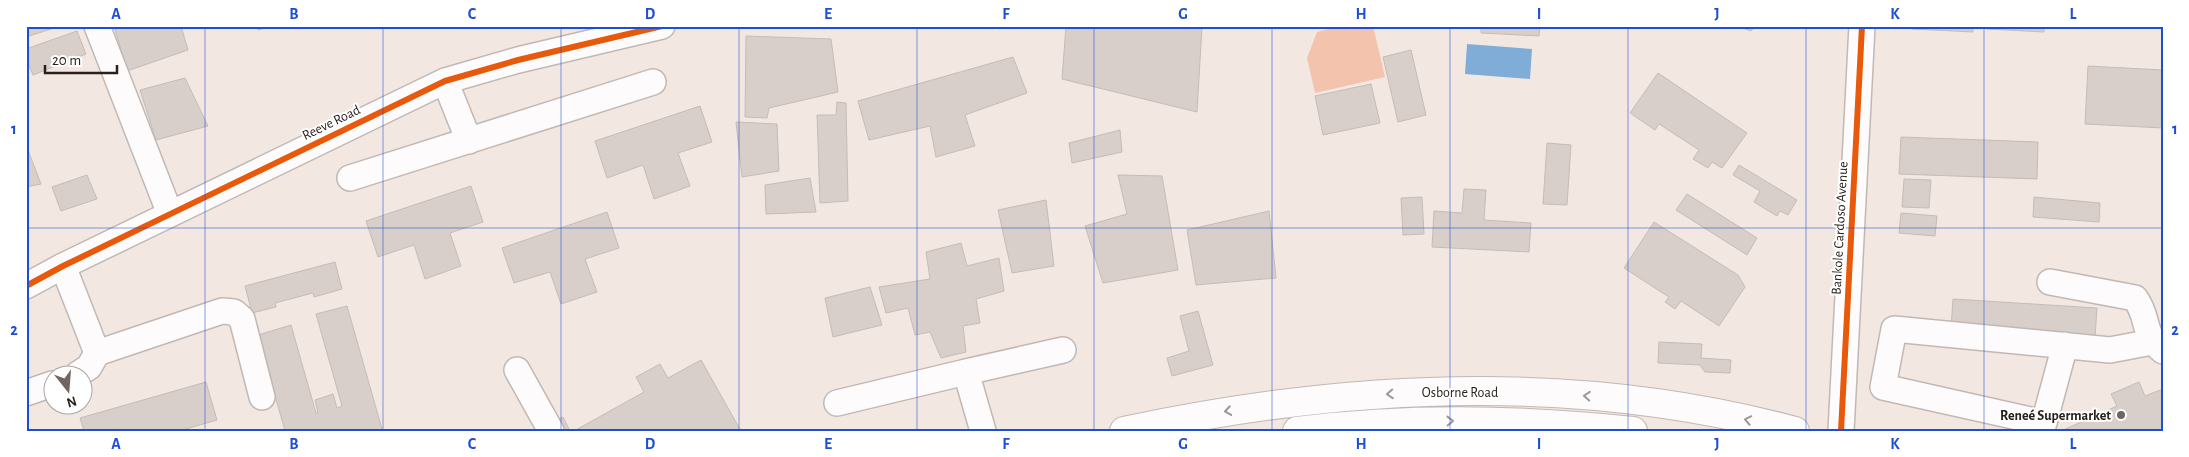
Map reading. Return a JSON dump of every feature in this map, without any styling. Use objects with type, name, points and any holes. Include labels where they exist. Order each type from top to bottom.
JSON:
[{"type":"main road","name":"Osborne Road","points":[[1124,431],[1258,406],[1329,398],[1465,392],[1529,392],[1614,398],[1702,411],[1795,431]]},
{"type":"main road","points":[[1297,431],[1491,421],[1573,424],[1632,431]]},
{"type":"street","points":[[97,26],[170,214]]},
{"type":"street","name":"Reeve Road","points":[[26,286],[63,266],[445,81],[518,60],[662,26]]},
{"type":"street","name":"Bankole Cardoso Avenue","points":[[1841,431],[1862,26]]},
{"type":"street","points":[[445,81],[469,141]]},
{"type":"street","points":[[350,178],[653,82]]},
{"type":"street","points":[[63,266],[97,353]]},
{"type":"street","points":[[2050,282],[2135,298],[2142,308],[2146,327],[2157,347],[2110,350],[2065,345],[1894,329],[1883,387],[2044,423],[2065,345]]},
{"type":"street","points":[[91,364],[97,353],[222,311],[234,312],[242,319],[262,397]]},
{"type":"street","points":[[837,403],[1063,350]]},
{"type":"street","points":[[517,370],[551,431]]},
{"type":"street","points":[[966,372],[983,431]]},
{"type":"street","points":[[26,393],[42,387]]},
{"type":"shaded area","points":[[1339,26],[1373,26],[1385,77],[1315,93],[1307,58],[1317,32]]},
{"type":"water","points":[[1467,44],[1532,49],[1530,79],[1465,74]]},
{"type":"building","points":[[26,26],[50,26],[51,29],[26,37]]},
{"type":"building","points":[[114,26],[181,26],[188,50],[127,71]]},
{"type":"building","points":[[257,26],[273,26],[258,30]]},
{"type":"building","points":[[1066,26],[1202,26],[1197,112],[1062,79]]},
{"type":"building","points":[[1481,26],[1540,26],[1539,36],[1481,33]]},
{"type":"building","points":[[1737,26],[1755,26],[1751,31]]},
{"type":"building","points":[[1913,26],[1973,26],[1973,32],[1912,29]]},
{"type":"building","points":[[1987,26],[2044,26],[2044,32],[1987,29]]},
{"type":"building","points":[[77,31],[86,54],[33,75],[26,58],[26,49]]},
{"type":"building","points":[[746,36],[831,39],[838,92],[769,108],[767,118],[745,117]]},
{"type":"building","points":[[1411,50],[1426,115],[1398,122],[1383,57]]},
{"type":"building","points":[[1013,57],[1027,93],[965,115],[975,146],[936,157],[930,126],[869,140],[858,101]]},
{"type":"building","points":[[2088,66],[2163,70],[2163,128],[2085,124]]},
{"type":"building","points":[[1658,73],[1747,133],[1722,168],[1712,162],[1708,168],[1693,159],[1699,150],[1659,124],[1655,130],[1630,113]]},
{"type":"building","points":[[185,78],[208,126],[156,140],[140,90]]},
{"type":"building","points":[[1371,84],[1380,123],[1323,135],[1315,96]]},
{"type":"building","points":[[837,102],[846,103],[848,201],[820,203],[817,115],[836,115]]},
{"type":"building","points":[[700,106],[712,142],[678,153],[690,186],[654,199],[643,165],[607,178],[595,141]]},
{"type":"building","points":[[736,122],[777,124],[779,171],[742,177]]},
{"type":"building","points":[[1120,130],[1122,152],[1072,163],[1069,143]]},
{"type":"building","points":[[1901,137],[2038,142],[2037,179],[1899,174]]},
{"type":"building","points":[[1547,143],[1571,145],[1567,205],[1543,204]]},
{"type":"building","points":[[26,145],[41,184],[26,187]]},
{"type":"building","points":[[1739,165],[1797,200],[1788,215],[1780,211],[1777,216],[1754,202],[1760,191],[1733,175]]},
{"type":"building","points":[[87,175],[97,199],[61,211],[52,187]]},
{"type":"building","points":[[1118,175],[1162,176],[1178,270],[1103,283],[1085,226],[1127,214]]},
{"type":"building","points":[[810,178],[816,212],[766,214],[765,185]]},
{"type":"building","points":[[1904,179],[1931,180],[1929,208],[1902,207]]},
{"type":"building","points":[[471,186],[483,222],[450,233],[461,266],[425,279],[414,245],[378,257],[366,221]]},
{"type":"building","points":[[1464,189],[1486,190],[1484,220],[1531,223],[1529,252],[1432,247],[1434,211],[1462,213]]},
{"type":"building","points":[[1687,194],[1757,238],[1747,255],[1676,210]]},
{"type":"building","points":[[1422,197],[1424,234],[1403,235],[1401,198]]},
{"type":"building","points":[[2034,197],[2100,203],[2099,222],[2033,217]]},
{"type":"building","points":[[1046,200],[1054,266],[1012,273],[998,210]]},
{"type":"building","points":[[1269,211],[1276,278],[1196,285],[1187,230]]},
{"type":"building","points":[[607,212],[619,248],[585,259],[597,292],[561,304],[550,272],[514,283],[502,248]]},
{"type":"building","points":[[1901,213],[1937,216],[1935,236],[1899,233]]},
{"type":"building","points":[[1654,222],[1738,275],[1745,287],[1719,326],[1681,301],[1675,309],[1665,302],[1669,297],[1624,268]]},
{"type":"building","points":[[961,243],[967,266],[999,258],[1004,291],[976,299],[980,323],[963,326],[966,352],[941,358],[930,332],[915,335],[908,308],[886,313],[879,287],[930,279],[926,252]]},
{"type":"building","points":[[335,262],[342,289],[314,297],[313,293],[275,303],[276,307],[252,313],[245,286]]},
{"type":"building","points":[[870,287],[882,325],[833,337],[825,298]]},
{"type":"building","points":[[1953,299],[2097,308],[2095,337],[1951,328]]},
{"type":"building","points":[[347,306],[382,429],[376,431],[285,431],[258,335],[291,325],[316,413],[318,413],[315,400],[333,394],[337,408],[342,406],[316,314]]},
{"type":"building","points":[[1198,311],[1213,365],[1172,376],[1167,358],[1189,351],[1180,316]]},
{"type":"building","points":[[1659,342],[1702,344],[1701,358],[1731,360],[1730,373],[1705,372],[1700,365],[1658,363]]},
{"type":"building","points":[[701,360],[741,431],[574,431],[644,392],[636,377],[660,364],[668,378]]},
{"type":"building","points":[[206,382],[217,420],[179,431],[84,431],[80,418]]},
{"type":"building","points":[[2139,382],[2145,396],[2163,389],[2163,431],[2061,431],[2117,406],[2111,394]]},
{"type":"building","points":[[563,417],[570,431],[541,431],[540,429]]},
{"type":"cycle path","points":[[26,286],[63,266],[445,81],[518,60],[662,26]]},
{"type":"cycle path","points":[[1841,431],[1862,26]]},
{"type":"place","name":"Reneé Supermarket","points":[[2121,415]]}]
